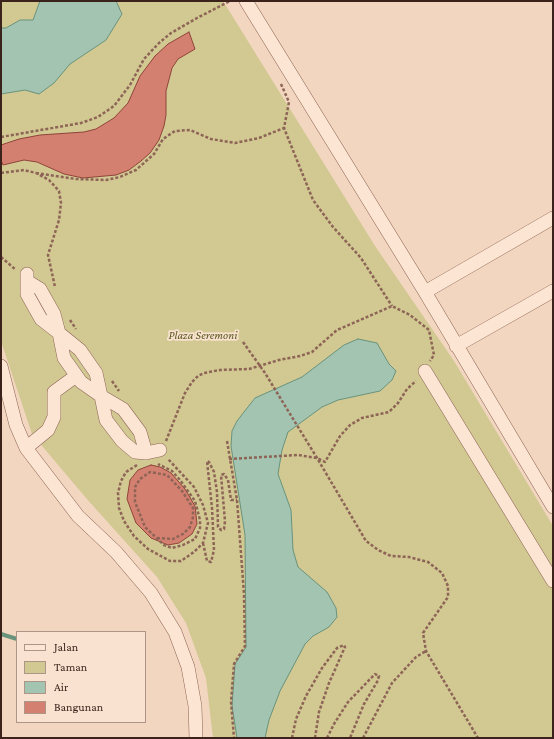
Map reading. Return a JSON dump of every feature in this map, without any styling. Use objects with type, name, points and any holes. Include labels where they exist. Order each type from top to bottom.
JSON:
[{"type":"street","points":[[246,1],[425,292],[553,507]]},
{"type":"street","points":[[425,292],[553,218]]},
{"type":"street","points":[[27,278],[40,289],[54,314],[64,358],[81,382],[122,409],[127,415],[140,432],[145,459]]},
{"type":"street","points":[[456,346],[553,291]]},
{"type":"street","points":[[59,333],[80,350],[96,373],[106,420],[122,441],[145,459]]},
{"type":"street","points":[[1,366],[16,425],[26,448],[78,516],[116,552],[152,592],[174,632],[188,667],[195,706],[196,738]]},
{"type":"street","points":[[425,371],[553,581]]},
{"type":"street","points":[[26,448],[48,430],[54,417],[54,392],[76,376]]},
{"type":"street","points":[[145,459],[160,450]]},
{"type":"path","points":[[1,137],[81,123],[98,117],[114,106],[130,85],[144,59],[160,43],[190,22],[230,1]]},
{"type":"path","points":[[231,459],[298,455],[318,458],[325,462],[340,436],[350,425],[362,418],[389,412],[398,403],[407,389],[425,371],[434,355],[429,330],[410,315],[392,306],[361,258],[333,227],[313,200],[284,128],[289,102],[279,81]]},
{"type":"path","points":[[1,172],[24,170],[76,179],[113,178],[136,170],[154,154],[163,139],[175,131],[190,130],[212,139],[235,143],[258,138],[284,128]]},
{"type":"path","points":[[36,173],[49,180],[59,192],[61,204],[53,241],[48,255],[55,290]]},
{"type":"path","points":[[1,257],[27,278]]},
{"type":"path","points":[[237,500],[232,500],[228,480],[224,474],[221,475],[224,529],[221,530],[218,526],[217,492],[214,472],[207,461],[212,508],[214,550],[211,562],[206,561],[203,543],[208,523],[203,505],[194,487],[160,450],[168,439],[185,393],[192,382],[204,373],[220,370],[250,369],[312,352],[337,330],[392,306]]},
{"type":"path","points":[[67,316],[80,335]]},
{"type":"path","points":[[243,342],[265,373],[318,458],[366,541],[378,550],[391,556],[409,557],[428,562],[442,573],[448,586],[448,598],[423,633],[426,651],[478,738]]},
{"type":"path","points":[[111,380],[120,393]]},
{"type":"path","points":[[227,441],[237,500],[244,594],[245,646],[234,664],[231,702],[234,738]]},
{"type":"path","points":[[145,459],[126,472],[121,481],[118,493],[119,508],[124,521],[134,536],[148,549],[170,561],[181,561],[194,552],[203,543]]},
{"type":"path","points":[[155,464],[172,471],[180,480],[195,501],[200,520],[200,528],[194,539],[183,545],[172,548],[164,545],[145,527],[135,502],[134,488],[140,479],[150,472],[167,475],[182,491],[193,512],[190,527],[183,534],[173,539],[157,538]]},
{"type":"path","points":[[292,738],[296,719],[306,696],[322,668],[337,648],[344,644],[345,647],[329,683],[319,712],[315,738]]},
{"type":"path","points":[[363,738],[392,683],[416,657],[426,651]]},
{"type":"path","points":[[327,738],[348,702],[375,674],[379,676],[377,682],[364,704],[350,738]]},
{"type":"green space","name":"Plaza Seremoni","points":[[1,1],[223,1],[375,246],[454,361],[553,526],[553,738],[213,738],[206,678],[186,623],[157,577],[86,498],[32,434],[1,341]]},
{"type":"water","points":[[40,1],[116,1],[122,14],[106,40],[70,64],[54,83],[39,94],[25,90],[1,94],[1,28],[6,28],[20,20],[33,20]]},
{"type":"water","points":[[358,339],[377,343],[389,364],[396,371],[392,380],[380,391],[338,400],[322,407],[288,432],[282,450],[278,474],[291,510],[293,550],[298,567],[327,592],[336,608],[337,617],[329,627],[313,636],[305,644],[280,691],[269,720],[265,738],[237,738],[232,706],[235,664],[246,647],[245,535],[231,446],[232,431],[237,421],[255,398],[302,377],[344,345]]},
{"type":"building","points":[[189,32],[195,49],[178,59],[172,68],[166,91],[166,115],[159,140],[150,153],[129,170],[116,175],[83,178],[64,174],[37,162],[24,160],[3,165],[1,160],[1,145],[19,139],[40,135],[84,132],[96,129],[114,118],[128,103],[140,76],[155,56],[168,44]]},
{"type":"building","points":[[151,465],[160,467],[171,473],[185,489],[195,506],[197,524],[192,534],[179,543],[168,545],[151,538],[136,523],[127,499],[130,480],[138,470]]},
{"type":"waterway","points":[[1,634],[16,639]]}]
